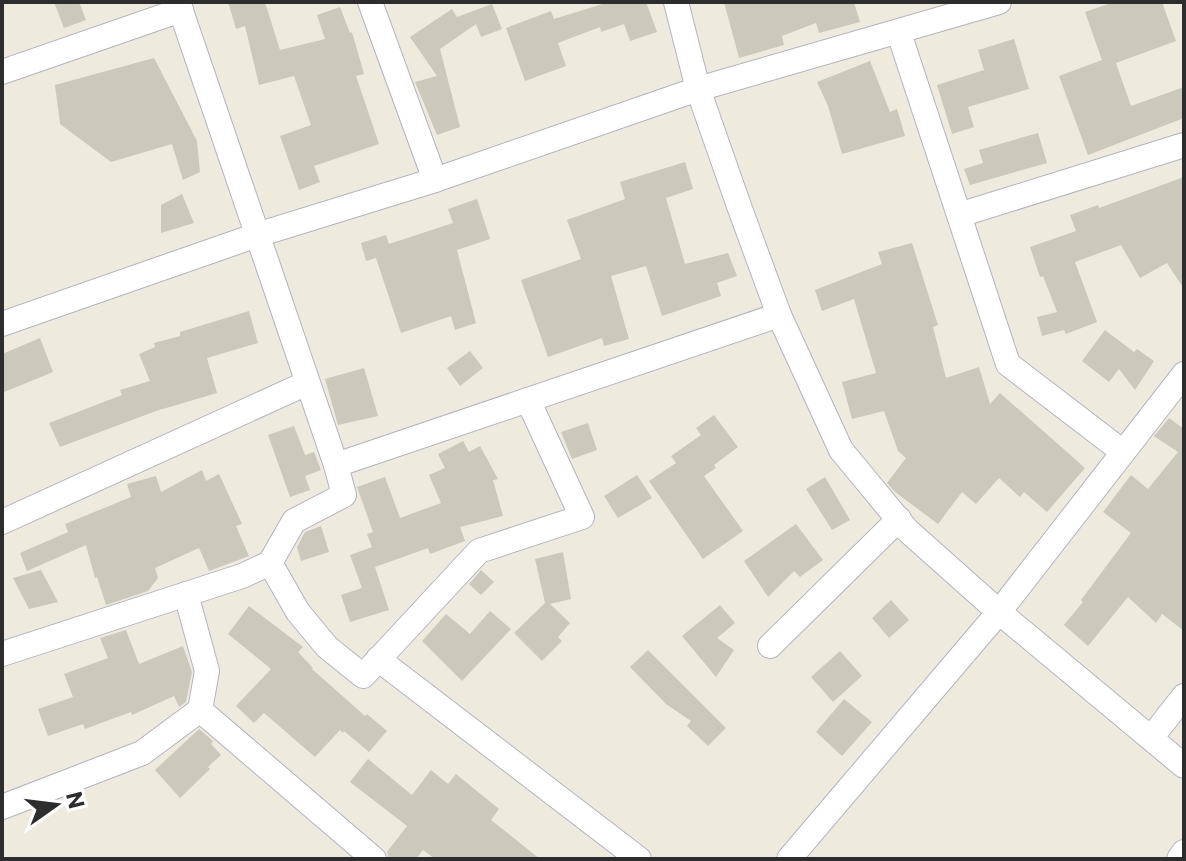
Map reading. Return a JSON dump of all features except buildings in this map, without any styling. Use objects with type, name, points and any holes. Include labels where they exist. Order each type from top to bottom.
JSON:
[{"type":"street","points":[[370,2],[435,180]]},
{"type":"street","points":[[676,2],[698,89],[779,315],[841,450],[907,530],[999,612],[1184,766]]},
{"type":"street","points":[[2,324],[257,235],[435,180],[698,89],[999,2]]},
{"type":"street","points":[[2,72],[180,6],[344,495],[294,521],[270,563],[242,576],[2,654]]},
{"type":"street","points":[[899,33],[1008,364],[1123,452]]},
{"type":"street","points":[[959,215],[1184,145]]},
{"type":"street","points":[[336,465],[779,315]]},
{"type":"street","points":[[789,859],[999,612],[1184,374]]},
{"type":"street","points":[[2,522],[307,383]]},
{"type":"street","points":[[270,563],[298,612],[327,647],[363,676],[479,551],[582,517],[528,400]]},
{"type":"street","points":[[770,646],[899,519]]},
{"type":"street","points":[[2,807],[142,753],[200,710],[207,671],[186,594]]},
{"type":"street","points":[[378,659],[639,859]]},
{"type":"street","points":[[1151,738],[1184,696]]},
{"type":"street","points":[[200,710],[374,859]]},
{"type":"street","points":[[1179,859],[1184,852]]}]
